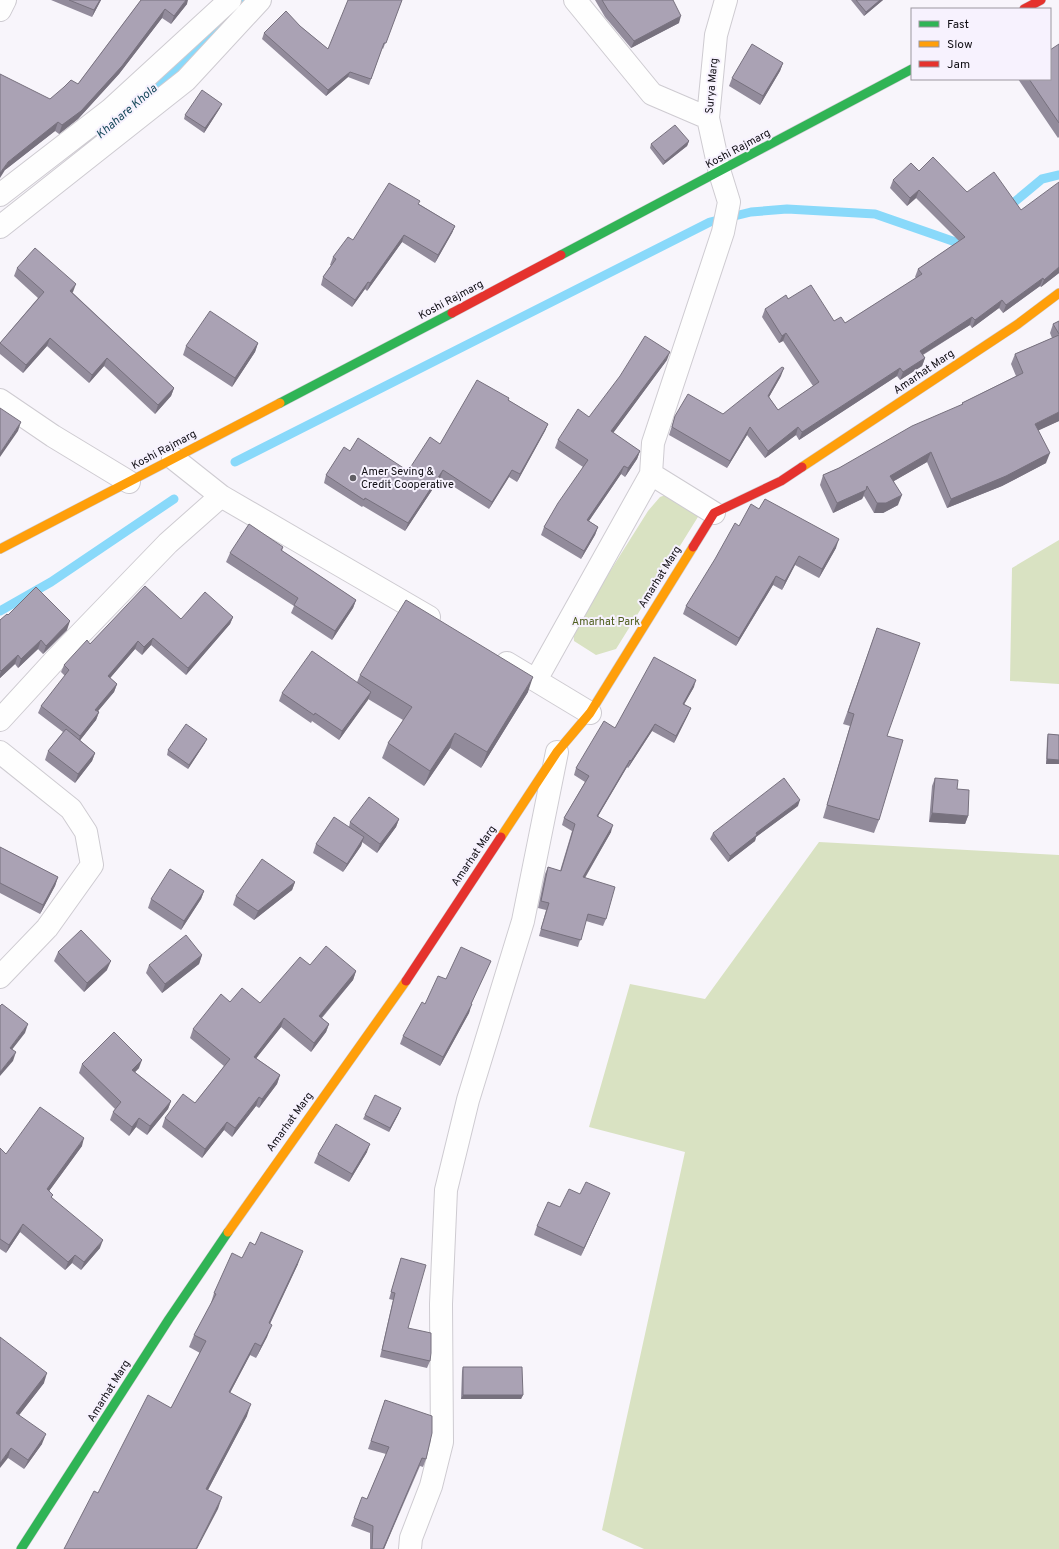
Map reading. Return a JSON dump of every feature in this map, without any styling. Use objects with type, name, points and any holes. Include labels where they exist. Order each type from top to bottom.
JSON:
[{"type":"street","points":[[0,10],[5,0]]},
{"type":"street","points":[[0,227],[186,80],[216,30],[230,0]]},
{"type":"street","points":[[0,195],[216,30],[260,0]]},
{"type":"street","points":[[575,0],[652,94],[708,118]]},
{"type":"street","name":"Surya Marg","points":[[651,474],[653,443],[723,232],[729,202],[720,173],[708,118],[716,35],[726,0]]},
{"type":"street","points":[[1026,8],[1041,0]]},
{"type":"street","name":"Koshi Rajmarg","points":[[0,549],[69,515],[173,458],[720,173],[911,70]]},
{"type":"street","name":"Amarhat Marg","points":[[21,1549],[169,1320],[258,1188],[396,996],[557,752],[590,713],[714,513],[781,481],[1018,324],[1059,294]]},
{"type":"street","points":[[0,400],[53,436],[129,482]]},
{"type":"street","points":[[173,458],[221,496],[447,628]]},
{"type":"street","points":[[536,680],[651,474],[714,513]]},
{"type":"street","points":[[0,720],[55,660],[168,543],[221,496]]},
{"type":"street","points":[[488,652],[590,713]]},
{"type":"street","points":[[0,752],[71,809],[86,832],[92,865],[47,928],[0,977]]},
{"type":"street","points":[[410,1549],[411,1538],[431,1486],[442,1442],[441,1304],[446,1190],[468,1100],[523,921],[557,752]]},
{"type":"green space","name":"Amarhat Park","points":[[674,492],[701,512],[616,649],[596,655],[574,641],[573,630],[648,511],[660,497]]},
{"type":"green space","points":[[1059,540],[1059,684],[1010,681],[1012,568]]},
{"type":"green space","points":[[819,842],[1059,855],[1059,1549],[644,1549],[602,1530],[685,1152],[589,1127],[630,984],[705,999]]},
{"type":"building","points":[[69,0],[100,0],[94,10]]},
{"type":"building","points":[[141,0],[186,0],[174,16],[165,9],[122,66],[81,111],[62,125],[58,122],[8,162],[0,173],[0,74],[50,99],[71,80],[78,84]]},
{"type":"building","points":[[348,0],[402,0],[371,79],[350,72],[328,90],[264,33],[286,11],[300,26],[328,49]]},
{"type":"building","points":[[602,0],[673,0],[681,16],[634,41],[608,10]]},
{"type":"building","points":[[856,0],[880,0],[866,12]]},
{"type":"building","points":[[752,44],[783,63],[763,96],[732,78]]},
{"type":"building","points":[[1059,44],[1059,123],[1030,80],[1051,80],[1051,49]]},
{"type":"building","points":[[202,90],[222,104],[205,128],[185,115]]},
{"type":"building","points":[[675,125],[689,141],[665,161],[651,144]]},
{"type":"building","points":[[933,157],[967,192],[994,172],[1021,210],[1059,182],[1059,267],[1044,280],[1043,278],[1006,305],[1002,300],[975,320],[972,317],[920,351],[925,358],[903,372],[900,368],[802,432],[798,427],[768,451],[750,427],[730,461],[672,427],[675,416],[688,394],[723,414],[782,367],[784,368],[768,396],[778,410],[819,382],[786,333],[782,336],[765,309],[786,295],[788,299],[811,285],[834,321],[841,317],[845,323],[922,274],[918,269],[965,237],[919,190],[910,198],[893,180],[911,163],[919,171]]},
{"type":"building","points":[[389,183],[420,201],[418,204],[455,226],[438,255],[404,235],[370,283],[368,282],[355,300],[323,277],[336,259],[333,257],[348,237],[353,240]]},
{"type":"building","points":[[35,248],[76,284],[70,291],[174,388],[158,405],[107,358],[92,375],[50,338],[26,365],[0,343],[44,292],[17,268]]},
{"type":"building","points":[[210,311],[258,343],[235,378],[186,346]]},
{"type":"building","points":[[1059,321],[1059,334],[1053,324]]},
{"type":"building","points":[[1059,335],[1059,412],[1035,424],[1050,453],[1006,476],[951,499],[931,452],[890,476],[902,495],[886,503],[877,503],[867,486],[866,490],[837,503],[823,475],[839,468],[912,426],[963,404],[962,403],[1023,373],[1015,354]]},
{"type":"building","points":[[645,336],[670,352],[611,431],[640,451],[628,468],[624,466],[587,520],[598,527],[584,551],[544,527],[558,503],[588,460],[558,440],[578,409],[589,417],[620,376]]},
{"type":"building","points":[[477,380],[509,398],[508,400],[548,424],[520,474],[512,470],[492,502],[443,470],[408,523],[365,498],[364,500],[326,475],[344,447],[350,451],[358,438],[408,471],[430,437],[440,444]]},
{"type":"building","points":[[0,408],[21,422],[0,453]]},
{"type":"building","points":[[765,499],[839,539],[822,569],[799,556],[785,581],[776,576],[739,638],[686,606],[735,523],[739,526],[751,504],[759,509]]},
{"type":"building","points":[[249,524],[283,547],[281,550],[356,600],[335,631],[294,605],[298,598],[230,553]]},
{"type":"building","points":[[145,586],[181,619],[205,592],[233,617],[188,668],[153,638],[144,647],[138,641],[108,676],[117,684],[95,710],[99,712],[80,736],[41,706],[69,670],[64,665],[87,640],[90,644]]},
{"type":"building","points":[[36,587],[70,621],[46,646],[41,640],[21,659],[18,655],[1,671],[0,620],[7,614],[8,615]]},
{"type":"building","points":[[406,600],[533,677],[487,752],[455,733],[430,771],[388,743],[412,707],[360,675]]},
{"type":"building","points":[[877,628],[920,643],[887,736],[903,740],[879,820],[827,805],[854,714],[848,712]]},
{"type":"building","points":[[312,651],[371,692],[342,731],[315,713],[314,715],[282,693]]},
{"type":"building","points":[[654,657],[696,680],[683,704],[691,708],[676,736],[655,724],[631,761],[630,760],[597,816],[613,825],[583,877],[615,887],[606,919],[588,914],[581,940],[541,929],[549,903],[541,901],[548,867],[561,871],[575,824],[564,818],[589,776],[576,768],[604,721],[615,728]]},
{"type":"building","points":[[186,724],[207,739],[189,765],[168,750]]},
{"type":"building","points":[[66,729],[95,753],[78,774],[48,751]]},
{"type":"building","points":[[1048,734],[1059,735],[1059,760],[1047,759]]},
{"type":"building","points":[[784,778],[800,800],[756,833],[757,835],[730,856],[713,833]]},
{"type":"building","points":[[935,778],[958,780],[957,789],[969,790],[968,816],[932,813]]},
{"type":"building","points":[[369,797],[399,819],[380,844],[350,822]]},
{"type":"building","points":[[334,817],[364,837],[347,864],[316,844]]},
{"type":"building","points":[[0,847],[58,877],[43,905],[0,883]]},
{"type":"building","points":[[262,859],[295,882],[258,911],[236,896]]},
{"type":"building","points":[[170,869],[204,891],[184,921],[151,899]]},
{"type":"building","points":[[81,930],[111,961],[87,983],[58,952]]},
{"type":"building","points":[[186,935],[202,955],[165,984],[149,965]]},
{"type":"building","points":[[326,946],[356,971],[319,1016],[329,1024],[314,1043],[284,1018],[254,1057],[280,1075],[262,1099],[259,1097],[235,1128],[227,1122],[205,1149],[165,1118],[183,1094],[195,1103],[230,1059],[193,1029],[221,994],[230,1002],[242,988],[260,1003],[300,957],[310,965]]},
{"type":"building","points":[[461,947],[491,961],[472,1004],[443,1057],[403,1036],[422,1002],[425,1004],[438,976],[446,979]]},
{"type":"building","points":[[2,1004],[28,1024],[10,1048],[16,1052],[0,1072],[0,1006]]},
{"type":"building","points":[[114,1032],[142,1060],[132,1070],[171,1101],[150,1126],[139,1118],[132,1127],[113,1112],[121,1102],[82,1064]]},
{"type":"building","points":[[375,1095],[401,1108],[390,1128],[365,1115]]},
{"type":"building","points":[[40,1107],[84,1138],[47,1189],[53,1195],[51,1197],[103,1240],[84,1262],[75,1255],[68,1262],[23,1224],[9,1245],[0,1239],[0,1148],[6,1154]]},
{"type":"building","points":[[336,1124],[370,1144],[352,1174],[318,1154]]},
{"type":"building","points":[[586,1182],[610,1193],[584,1248],[537,1226],[548,1202],[560,1207],[569,1189],[580,1194]]},
{"type":"building","points":[[261,1232],[303,1251],[269,1323],[272,1325],[261,1346],[255,1343],[229,1392],[251,1404],[206,1489],[222,1497],[196,1549],[64,1549],[94,1491],[98,1493],[148,1395],[171,1408],[206,1341],[194,1335],[216,1294],[214,1293],[232,1253],[242,1258],[250,1242],[255,1245]]},
{"type":"building","points":[[401,1258],[426,1265],[408,1328],[431,1333],[430,1361],[382,1350],[395,1293],[391,1292]]},
{"type":"building","points":[[0,1337],[47,1373],[16,1413],[46,1434],[28,1460],[11,1448],[0,1463]]},
{"type":"building","points":[[463,1367],[522,1367],[523,1395],[463,1395]]},
{"type":"building","points":[[385,1400],[432,1416],[432,1433],[426,1459],[422,1458],[383,1549],[372,1549],[373,1526],[354,1518],[362,1497],[367,1499],[389,1447],[371,1441]]},
{"type":"waterway","name":"Khahare Khola","points":[[115,123],[205,44],[243,0]]},
{"type":"waterway","points":[[1006,209],[1042,179],[1059,175]]},
{"type":"waterway","points":[[235,462],[710,222],[751,212],[787,209],[875,214],[964,245],[968,242]]},
{"type":"waterway","points":[[0,611],[51,582],[174,499]]},
{"type":"traffic: fast","points":[[561,255],[911,70]]},
{"type":"traffic: fast","points":[[280,403],[452,313]]},
{"type":"traffic: fast","points":[[21,1549],[169,1319],[228,1232]]},
{"type":"traffic: slow","points":[[802,467],[1018,324],[1059,293]]},
{"type":"traffic: slow","points":[[0,549],[280,403]]},
{"type":"traffic: slow","points":[[501,837],[557,752],[590,713],[693,547]]},
{"type":"traffic: slow","points":[[228,1232],[406,981]]},
{"type":"traffic: jam","points":[[1026,8],[1041,0]]},
{"type":"traffic: jam","points":[[452,313],[561,255]]},
{"type":"traffic: jam","points":[[693,547],[714,513],[781,481],[802,467]]},
{"type":"traffic: jam","points":[[406,981],[501,837]]},
{"type":"place","name":"Amer Seving & Credit Cooperative","points":[[353,478]]}]
